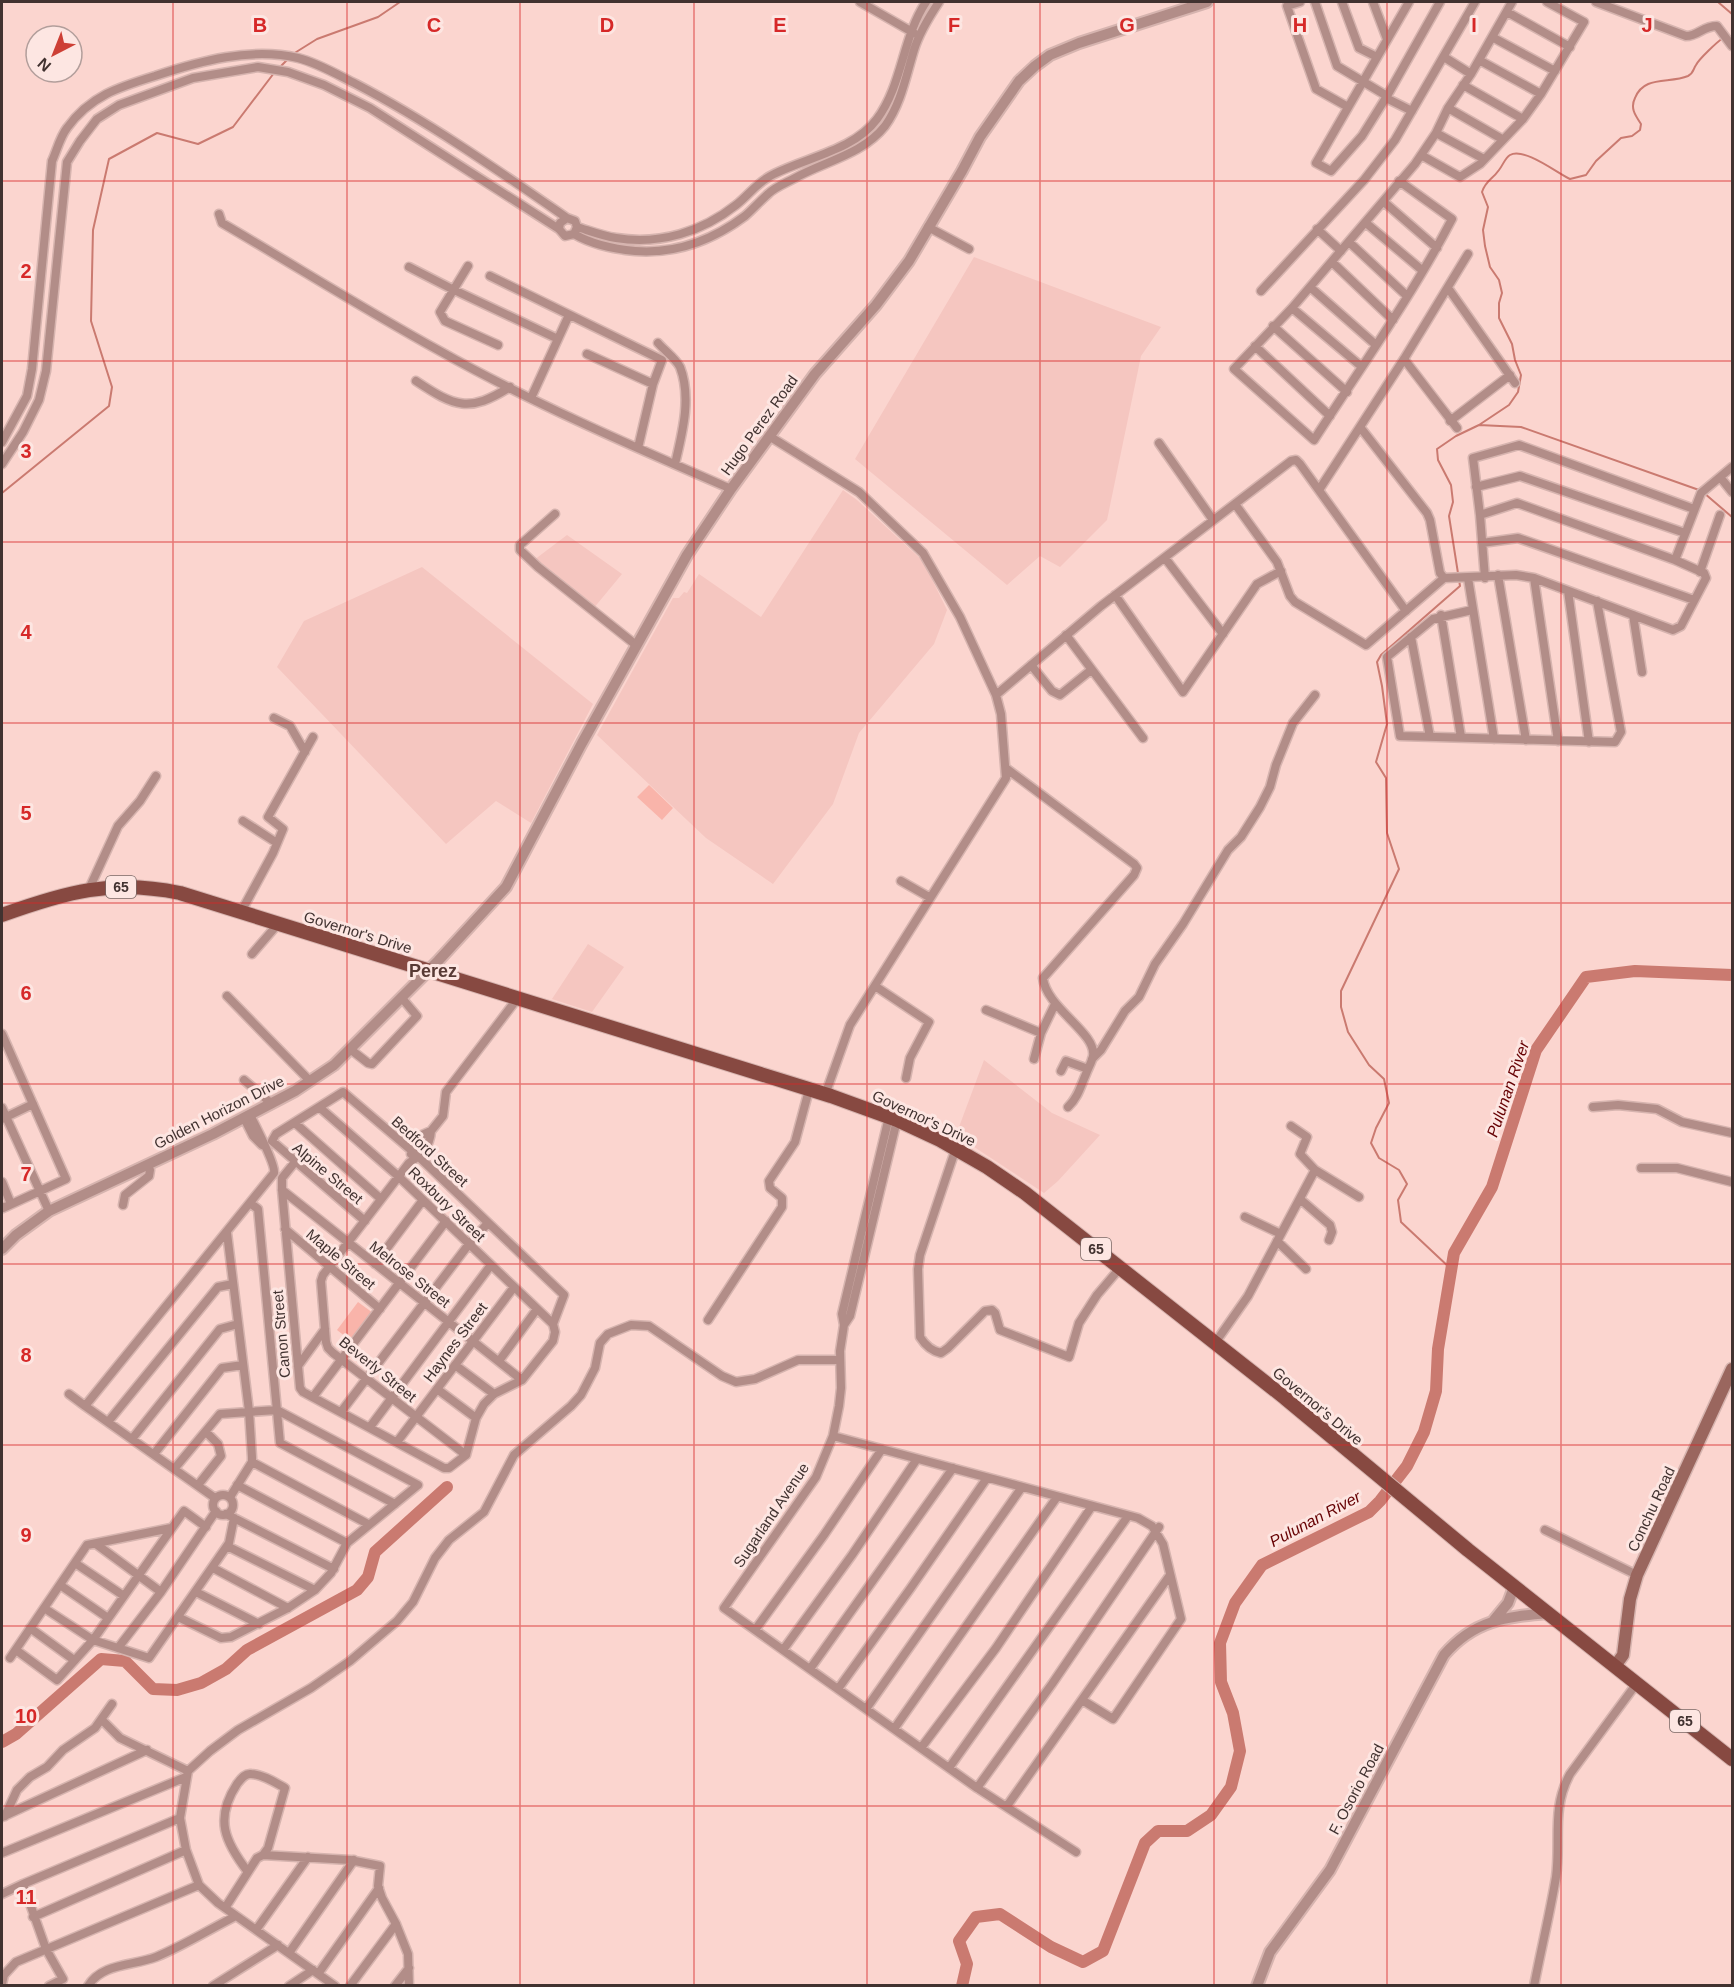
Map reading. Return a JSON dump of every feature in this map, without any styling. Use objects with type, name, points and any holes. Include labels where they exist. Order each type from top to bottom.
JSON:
[{"type":"main road","name":"Governor's Drive","points":[[2,915],[60,895],[89,889],[130,887],[162,890],[196,897],[804,1088],[893,1119],[956,1148],[1018,1189],[1120,1268],[1514,1587],[1732,1759]]},
{"type":"main road","name":"Conchu Road","points":[[1615,1666],[1623,1655],[1630,1599],[1637,1575],[1732,1370]]},
{"type":"street","points":[[860,2],[919,35]]},
{"type":"street","points":[[2,464],[23,432],[39,399],[46,371],[67,162],[97,119],[119,105],[194,78],[258,68],[288,72],[324,85],[370,108],[559,229],[565,236],[576,230],[616,238],[641,240],[675,236],[710,224],[737,204],[762,179],[851,142],[870,127],[893,89],[910,32],[926,2]]},
{"type":"street","points":[[2,442],[27,396],[32,369],[52,161],[66,129],[84,108],[112,90],[195,63],[258,53],[298,58],[376,95],[438,132],[567,218],[575,221],[576,230],[583,239],[614,249],[651,252],[678,249],[714,236],[745,215],[770,192],[802,174],[855,151],[877,134],[886,125],[898,100],[919,35],[939,2]]},
{"type":"street","name":"Hugo Perez Road","points":[[428,971],[506,886],[687,555],[731,489],[815,374],[876,305],[909,261],[980,136],[1019,81],[1050,55],[1079,43],[1207,2]]},
{"type":"street","points":[[1300,2],[1287,6],[1316,89],[1348,107]]},
{"type":"street","points":[[1315,2],[1337,66],[1412,111]]},
{"type":"street","points":[[1342,2],[1359,48],[1377,57]]},
{"type":"street","points":[[1373,2],[1387,39]]},
{"type":"street","points":[[1408,2],[1316,163],[1331,171],[1362,136],[1387,97],[1440,2]]},
{"type":"street","points":[[1260,291],[1364,180],[1395,140],[1475,2]]},
{"type":"street","points":[[1399,180],[1452,219],[1437,249],[1393,320],[1314,440],[1234,369],[1292,308],[1384,202],[1399,180],[1421,155],[1512,2]]},
{"type":"street","points":[[1421,155],[1460,177],[1480,164],[1523,118],[1555,71],[1584,22],[1547,2]]},
{"type":"street","points":[[1596,2],[1686,36],[1693,36],[1707,26],[1717,26],[1727,40]]},
{"type":"street","points":[[1507,12],[1570,47]]},
{"type":"street","points":[[1492,37],[1555,71]]},
{"type":"street","points":[[1444,57],[1471,74]]},
{"type":"street","points":[[1479,60],[1540,94]]},
{"type":"street","points":[[1463,85],[1523,118]]},
{"type":"street","points":[[1448,108],[1502,139]]},
{"type":"street","points":[[870,127],[877,134]]},
{"type":"street","points":[[1436,133],[1484,159]]},
{"type":"street","points":[[1384,202],[1437,249]]},
{"type":"street","points":[[219,214],[222,222],[232,229],[437,350],[531,398],[731,489]]},
{"type":"street","points":[[559,229],[560,223],[567,218]]},
{"type":"street","points":[[1366,223],[1423,271]]},
{"type":"street","points":[[928,227],[969,249]]},
{"type":"street","points":[[1317,229],[1341,251]]},
{"type":"street","points":[[1349,242],[1407,296]]},
{"type":"street","points":[[1319,490],[1404,359],[1467,254]]},
{"type":"street","points":[[1332,262],[1393,320]]},
{"type":"street","points":[[468,266],[440,312],[445,321],[498,345]]},
{"type":"street","points":[[409,267],[452,290],[558,339]]},
{"type":"street","points":[[490,276],[662,360],[653,384],[638,448]]},
{"type":"street","points":[[1310,287],[1376,345]]},
{"type":"street","points":[[1448,288],[1512,379],[1450,421]]},
{"type":"street","points":[[1292,308],[1362,367]]},
{"type":"street","points":[[531,398],[569,315]]},
{"type":"street","points":[[1273,326],[1347,392]]},
{"type":"street","points":[[658,343],[680,365],[685,393],[683,429],[675,464]]},
{"type":"street","points":[[1255,346],[1330,416]]},
{"type":"street","points":[[587,354],[653,384]]},
{"type":"street","points":[[1404,359],[1457,428]]},
{"type":"street","points":[[416,381],[459,404],[472,405],[495,397],[510,387]]},
{"type":"street","points":[[1360,427],[1427,513],[1440,573],[1448,578],[1485,578],[1498,575],[1534,578],[1673,630],[1681,626],[1706,578],[1704,573],[1676,560],[1517,503],[1480,514]]},
{"type":"street","points":[[769,436],[859,492],[923,553],[960,617],[996,695],[1001,714],[1007,769],[1006,778],[850,1025],[825,1095]]},
{"type":"street","points":[[1159,443],[1214,520]]},
{"type":"street","points":[[1485,578],[1473,458],[1519,445],[1694,509]]},
{"type":"street","points":[[996,695],[1115,595],[1296,460],[1406,611]]},
{"type":"street","points":[[1676,560],[1702,492],[1732,467]]},
{"type":"street","points":[[1476,487],[1520,476],[1685,533]]},
{"type":"street","points":[[1720,477],[1732,492]]},
{"type":"street","points":[[1235,504],[1277,562],[1290,596],[1366,645],[1448,578]]},
{"type":"street","points":[[555,514],[520,545],[520,550],[636,645]]},
{"type":"street","points":[[1700,572],[1720,515]]},
{"type":"street","points":[[1482,543],[1518,538],[1694,600]]},
{"type":"street","points":[[1165,558],[1223,634]]},
{"type":"street","points":[[1115,595],[1182,692],[1257,584],[1281,571]]},
{"type":"street","points":[[1498,575],[1526,740]]},
{"type":"street","points":[[1465,578],[1494,738]]},
{"type":"street","points":[[1534,578],[1558,741]]},
{"type":"street","points":[[1568,591],[1589,742]]},
{"type":"street","points":[[1472,610],[1441,615],[1433,619],[1387,657],[1400,736],[1615,742],[1621,732],[1597,601]]},
{"type":"street","points":[[1441,615],[1461,737]]},
{"type":"street","points":[[1633,615],[1642,672]]},
{"type":"street","points":[[1066,635],[1143,738]]},
{"type":"street","points":[[1411,637],[1430,736]]},
{"type":"street","points":[[1031,664],[1052,691],[1060,695],[1091,670]]},
{"type":"street","points":[[1091,1060],[1101,1050],[1125,1011],[1139,997],[1155,964],[1183,924],[1228,850],[1241,837],[1260,807],[1270,787],[1293,723],[1315,695]]},
{"type":"street","points":[[274,718],[290,726],[305,752]]},
{"type":"street","points":[[241,912],[283,829],[268,817],[313,737]]},
{"type":"street","points":[[1007,769],[1137,868],[1134,875],[1045,974],[1043,981],[1055,1004],[1086,1036],[1093,1049],[1078,1094],[1068,1107]]},
{"type":"street","points":[[89,889],[118,826],[140,801],[156,776]]},
{"type":"street","points":[[243,821],[277,843]]},
{"type":"street","points":[[901,881],[929,897]]},
{"type":"street","points":[[252,954],[278,924]]},
{"type":"street","name":"Golden Horizon Drive","points":[[2,1249],[16,1235],[49,1211],[247,1117],[310,1081],[334,1065],[428,971]]},
{"type":"street","points":[[875,986],[929,1022],[910,1058],[906,1078]]},
{"type":"street","points":[[227,996],[310,1081]]},
{"type":"street","points":[[351,1049],[372,1064],[417,1016],[401,997]]},
{"type":"street","name":"Beverly Street","points":[[466,1455],[328,1348],[321,1281],[329,1266],[415,1154],[422,1135],[431,1131],[443,1116],[446,1092],[516,999]]},
{"type":"street","points":[[1034,1059],[1041,1033],[1055,1004]]},
{"type":"street","points":[[986,1010],[1041,1033]]},
{"type":"street","points":[[2,1034],[66,1179],[2,1207]]},
{"type":"street","points":[[1061,1071],[1066,1060],[1088,1069]]},
{"type":"street","points":[[244,1080],[272,1104]]},
{"type":"street","points":[[708,1320],[782,1207],[782,1198],[770,1188],[769,1181],[795,1142],[804,1088]]},
{"type":"street","name":"Bedford Street","points":[[274,1145],[274,1136],[343,1092],[415,1154],[564,1295],[553,1324]]},
{"type":"street","points":[[33,1104],[3,1114],[49,1211]]},
{"type":"street","points":[[1593,1107],[1618,1105],[1657,1109],[1682,1122],[1732,1133]]},
{"type":"street","name":"Roxbury Street","points":[[319,1107],[398,1176],[553,1324]]},
{"type":"street","points":[[85,1407],[274,1173],[273,1163],[247,1117]]},
{"type":"street","name":"Sugarland Avenue","points":[[755,1630],[724,1608],[816,1477],[833,1436],[840,1398],[840,1360],[844,1325],[852,1309],[893,1119]]},
{"type":"street","points":[[295,1123],[381,1199]]},
{"type":"street","points":[[1291,1126],[1307,1137],[1300,1154],[1315,1170],[1359,1197]]},
{"type":"street","name":"Alpine Street","points":[[274,1145],[364,1221]]},
{"type":"street","points":[[956,1148],[920,1255],[918,1269],[920,1337],[934,1351],[941,1353],[985,1311],[992,1310],[1000,1330],[1069,1357],[1079,1323],[1097,1295],[1120,1268]]},
{"type":"street","name":"Canon Street","points":[[295,1162],[282,1178],[282,1190],[300,1388],[313,1397]]},
{"type":"street","points":[[123,1204],[125,1195],[148,1176],[150,1170],[147,1165]]},
{"type":"street","points":[[1641,1168],[1677,1168],[1732,1182]]},
{"type":"street","points":[[1215,1343],[1248,1296],[1315,1170]]},
{"type":"street","points":[[2,1182],[11,1204]]},
{"type":"street","name":"Melrose Street","points":[[282,1190],[522,1380]]},
{"type":"street","points":[[1300,1199],[1332,1227],[1329,1240]]},
{"type":"street","points":[[375,1264],[423,1200]]},
{"type":"street","points":[[250,1203],[258,1209],[280,1443],[395,1504]]},
{"type":"street","points":[[1245,1217],[1279,1238],[1306,1269]]},
{"type":"street","points":[[446,1221],[313,1397],[447,1468],[466,1455],[476,1418],[484,1404],[494,1394],[522,1380],[553,1341],[555,1332],[553,1324]]},
{"type":"street","points":[[341,1412],[469,1244],[488,1223]]},
{"type":"street","name":"Maple Street","points":[[285,1229],[380,1309]]},
{"type":"street","points":[[44,1608],[93,1640],[149,1658],[227,1546],[234,1526],[230,1516],[233,1507],[230,1497],[252,1462],[249,1411],[227,1233]]},
{"type":"street","points":[[369,1427],[491,1265]]},
{"type":"street","points":[[108,1422],[218,1287],[233,1284]]},
{"type":"street","name":"Haynes Street","points":[[397,1442],[514,1287]]},
{"type":"street","points":[[498,1361],[537,1309]]},
{"type":"street","points":[[132,1439],[220,1329],[238,1323]]},
{"type":"street","points":[[2,1853],[187,1774],[210,1751],[238,1730],[311,1688],[350,1661],[397,1621],[413,1602],[435,1558],[449,1540],[484,1512],[514,1455],[572,1406],[581,1395],[595,1368],[600,1343],[608,1334],[631,1325],[649,1326],[722,1376],[736,1382],[755,1379],[798,1360],[840,1360]]},
{"type":"street","points":[[298,1366],[325,1329]]},
{"type":"street","points":[[154,1454],[222,1368],[243,1365]]},
{"type":"street","points":[[455,1365],[494,1394]]},
{"type":"street","points":[[437,1389],[476,1418]]},
{"type":"street","points":[[69,1394],[215,1498]]},
{"type":"street","points":[[175,1468],[220,1414],[277,1410],[417,1485],[347,1544],[334,1569],[315,1590],[288,1608],[231,1637],[221,1638],[178,1617]]},
{"type":"street","points":[[198,1485],[221,1456],[218,1444],[206,1432]]},
{"type":"street","points":[[833,1436],[1144,1520],[1158,1529],[1181,1619],[1113,1719],[1082,1700]]},
{"type":"street","points":[[882,1449],[824,1535],[755,1630],[977,1788],[1076,1852]]},
{"type":"street","points":[[783,1650],[852,1555],[917,1459]]},
{"type":"street","points":[[252,1462],[368,1524]]},
{"type":"street","points":[[810,1669],[953,1468]]},
{"type":"street","points":[[838,1689],[987,1478]]},
{"type":"street","points":[[237,1485],[347,1544]]},
{"type":"street","points":[[866,1709],[1022,1487]]},
{"type":"street","points":[[230,1497],[221,1495],[215,1498],[213,1503],[216,1511],[334,1569]]},
{"type":"street","points":[[894,1729],[1057,1497]]},
{"type":"street","points":[[921,1748],[996,1648],[1092,1506]]},
{"type":"street","points":[[171,1528],[87,1545],[13,1654],[57,1680],[93,1640],[184,1511],[206,1527]]},
{"type":"street","points":[[118,1648],[161,1592],[216,1511]]},
{"type":"street","points":[[949,1768],[1128,1516]]},
{"type":"street","points":[[977,1788],[1158,1529]]},
{"type":"street","points":[[1545,1530],[1637,1575]]},
{"type":"street","points":[[96,1544],[161,1592]]},
{"type":"street","points":[[227,1546],[315,1590]]},
{"type":"street","points":[[75,1563],[124,1596]]},
{"type":"street","points":[[213,1568],[288,1608]]},
{"type":"street","points":[[1007,1806],[1170,1575]]},
{"type":"street","points":[[60,1585],[108,1618]]},
{"type":"street","name":"F. Osorio Road","points":[[1494,1620],[1508,1603],[1514,1587]]},
{"type":"street","points":[[196,1592],[259,1624]]},
{"type":"street","name":"F. Osorio Road","points":[[1257,1986],[1270,1952],[1330,1870],[1444,1655],[1463,1635],[1494,1620],[1548,1613]]},
{"type":"street","points":[[30,1628],[74,1660]]},
{"type":"street","points":[[1534,1986],[1556,1877],[1557,1815],[1564,1784],[1637,1683]]},
{"type":"street","points":[[3,1817],[17,1790],[30,1777],[47,1767],[63,1750],[95,1728],[112,1704]]},
{"type":"street","points":[[102,1720],[120,1738],[147,1750],[187,1774]]},
{"type":"street","points":[[3,1817],[147,1750]]},
{"type":"street","points":[[225,1908],[257,1858],[263,1855],[268,1848],[285,1788],[253,1773],[241,1779],[229,1796],[224,1819],[226,1835],[232,1850],[248,1872]]},
{"type":"street","points":[[187,1774],[180,1818],[186,1850],[199,1885],[225,1908],[335,1986]]},
{"type":"street","points":[[2,1894],[180,1818]]},
{"type":"street","points":[[33,1917],[186,1850]]},
{"type":"street","points":[[263,1855],[354,1860],[380,1866],[379,1888],[382,1898],[408,1954],[409,1986]]},
{"type":"street","points":[[256,1930],[308,1857]]},
{"type":"street","points":[[289,1953],[354,1860]]},
{"type":"street","points":[[23,1884],[46,1949],[66,1982],[49,1986]]},
{"type":"street","points":[[2,1984],[4,1975],[16,1962],[199,1885]]},
{"type":"street","points":[[289,1986],[316,1972],[379,1888]]},
{"type":"street","points":[[88,1986],[97,1974],[155,1957],[236,1916]]},
{"type":"street","points":[[350,1986],[396,1924]]},
{"type":"street","points":[[213,1986],[278,1945]]},
{"type":"street","points":[[395,1986],[409,1968]]},
{"type":"shaded area","points":[[974,257],[1161,327],[1141,356],[1107,520],[1060,567],[1040,556],[1007,585],[855,459]]},
{"type":"shaded area","points":[[843,490],[857,500],[923,561],[947,610],[934,644],[859,733],[833,804],[773,884],[706,838],[597,735],[673,598],[679,598],[684,592],[687,593],[699,574],[761,617]]},
{"type":"shaded area","points":[[567,535],[622,574],[593,609],[534,560]]},
{"type":"shaded area","points":[[422,567],[593,704],[531,823],[496,801],[446,844],[277,667],[304,621]]},
{"type":"shaded area","points":[[649,785],[673,808],[662,820],[637,797]]},
{"type":"shaded area","points":[[588,944],[624,967],[592,1012],[552,999]]},
{"type":"shaded area","points":[[984,1060],[1052,1113],[1100,1135],[1044,1193],[956,1135]]},
{"type":"shaded area","points":[[358,1302],[373,1313],[351,1341],[337,1330]]},
{"type":"waterway","points":[[293,54],[317,39],[378,17],[400,2]]},
{"type":"waterway","points":[[1718,2],[1732,14]]},
{"type":"waterway","points":[[1451,1269],[1401,1222],[1398,1200],[1407,1184],[1399,1170],[1379,1158],[1371,1143],[1389,1103],[1384,1079],[1369,1065],[1348,1032],[1341,1007],[1341,991],[1399,869],[1387,833],[1386,778],[1376,762],[1387,724],[1377,662],[1381,655],[1460,586],[1449,516],[1453,502],[1451,485],[1438,460],[1437,449],[1509,405],[1518,392],[1521,375],[1512,344],[1499,318],[1502,293],[1499,280],[1490,267],[1485,246],[1483,230],[1488,207],[1482,192],[1487,182],[1507,158],[1516,153],[1532,157],[1570,179],[1586,175],[1596,161],[1621,138],[1632,136],[1640,130],[1641,124],[1633,108],[1639,91],[1651,83],[1690,75],[1701,59],[1723,38]]},
{"type":"waterway","points":[[278,69],[287,60]]},
{"type":"waterway","points":[[2,493],[109,406],[112,387],[91,321],[93,230],[109,159],[157,133],[198,144],[233,127],[274,73]]},
{"type":"waterway","points":[[1479,425],[1521,427],[1699,490]]},
{"type":"waterway","points":[[1704,493],[1732,517]]},
{"type":"waterway","name":"Pulunan River","points":[[962,1986],[967,1964],[959,1941],[976,1917],[1000,1914],[1051,1947],[1083,1962],[1103,1951],[1145,1843],[1158,1831],[1187,1831],[1211,1815],[1231,1787],[1240,1751],[1233,1713],[1221,1682],[1220,1643],[1235,1603],[1262,1565],[1369,1512],[1407,1466],[1424,1432],[1436,1391],[1438,1349],[1454,1253],[1492,1187],[1536,1050],[1586,977],[1635,971],[1732,975]]},
{"type":"waterway","points":[[2,1742],[16,1734],[101,1659],[125,1661],[153,1689],[177,1690],[201,1683],[226,1669],[247,1650],[357,1590],[368,1577],[375,1552],[447,1487]]},
{"type":"district","name":"Perez","points":[[433,971]]}]
